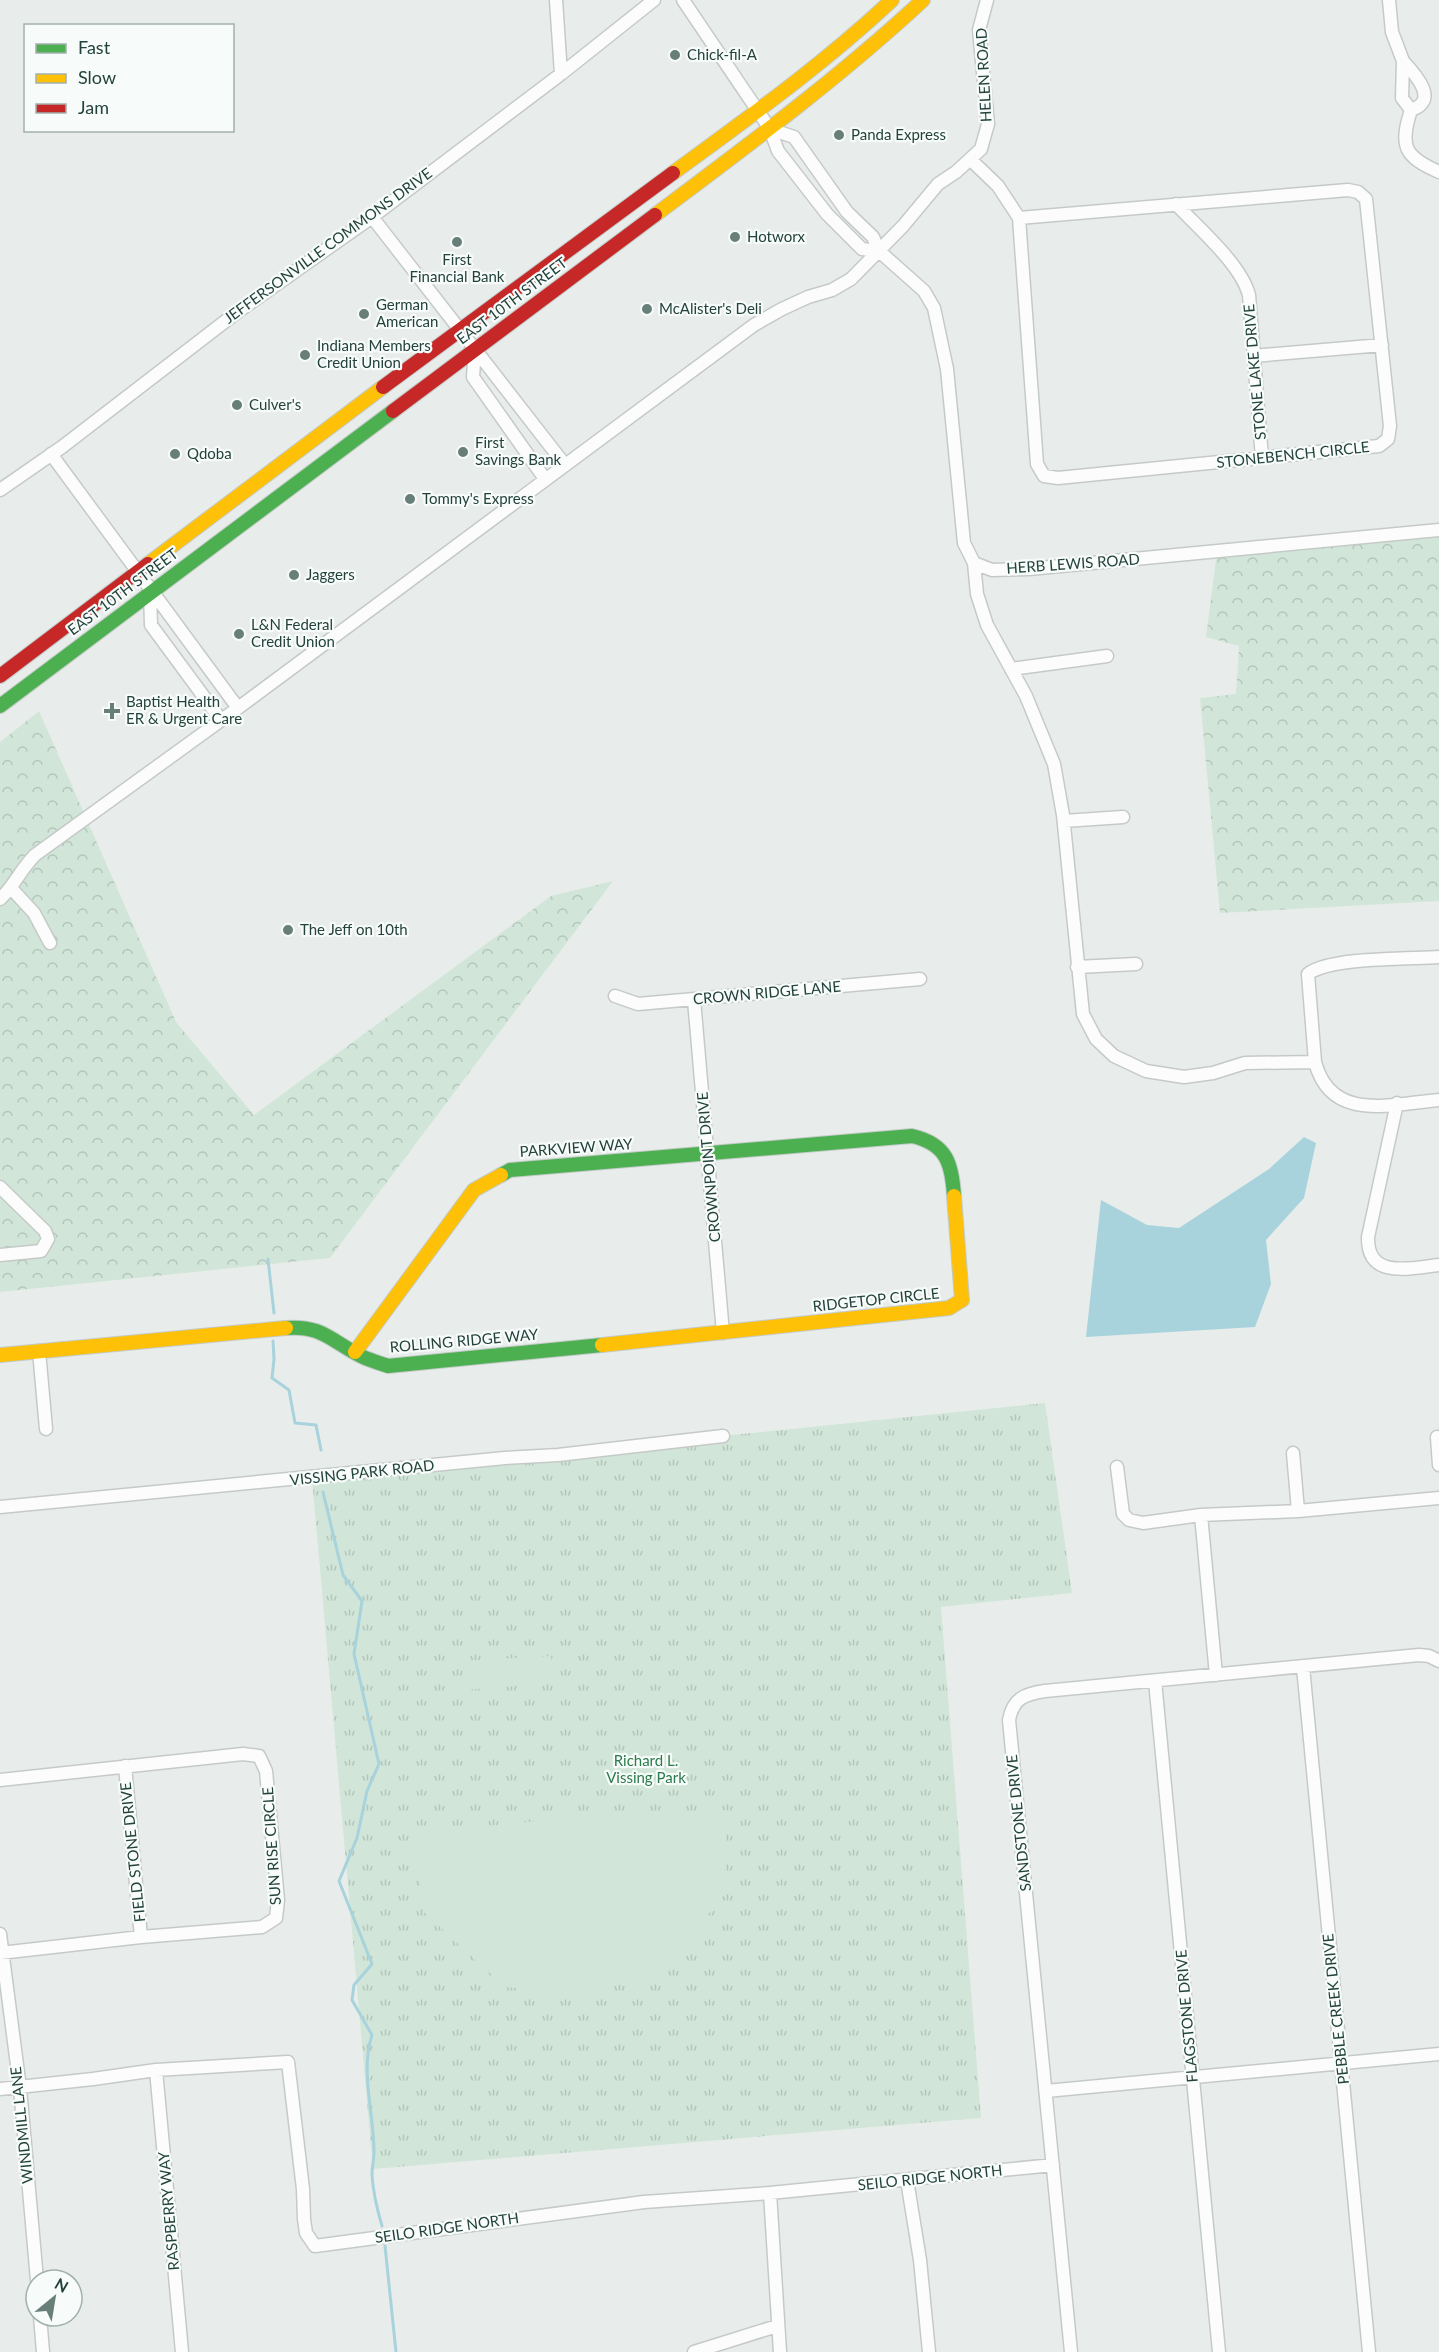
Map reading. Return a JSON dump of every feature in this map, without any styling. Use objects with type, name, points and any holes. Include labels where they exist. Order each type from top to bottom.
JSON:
[{"type":"main road","name":"EAST 10TH STREET","points":[[0,676],[138,570],[758,111],[840,48],[892,0]]},
{"type":"main road","name":"EAST 10TH STREET","points":[[0,706],[150,591],[770,129],[876,44],[923,0]]},
{"type":"main road","name":"RIDGETOP CIRCLE","points":[[708,1155],[912,1136],[928,1139],[942,1149],[948,1159],[953,1178],[962,1300],[948,1308],[723,1333]]},
{"type":"main road","name":"PARKVIEW WAY","points":[[355,1352],[474,1190],[510,1170],[708,1155]]},
{"type":"main road","name":"ROLLING RIDGE WAY","points":[[0,1355],[303,1327],[317,1330],[355,1352],[388,1366],[723,1333]]},
{"type":"street","points":[[556,0],[561,74]]},
{"type":"street","name":"JEFFERSONVILLE COMMONS DRIVE","points":[[0,490],[51,454],[236,312],[372,217],[561,74],[654,0]]},
{"type":"street","points":[[683,0],[770,129],[778,151],[827,214],[862,249],[879,251]]},
{"type":"street","name":"HELEN ROAD","points":[[0,899],[35,855],[238,708],[754,325],[782,309],[842,285],[851,279],[938,184],[971,160],[981,149],[988,124],[979,30],[987,0]]},
{"type":"street","points":[[1389,0],[1392,32],[1403,61],[1426,86],[1429,93],[1424,105],[1411,110],[1404,130],[1406,146],[1418,163],[1439,172]]},
{"type":"street","points":[[1403,61],[1402,98],[1411,110]]},
{"type":"street","points":[[770,129],[794,138],[847,212],[873,237],[879,251],[924,291],[934,308],[947,369],[964,543],[974,563],[977,594],[987,625],[1026,696],[1054,764],[1064,821],[1083,1014],[1096,1039],[1114,1056],[1146,1071],[1184,1077],[1213,1073],[1245,1063],[1315,1062]]},
{"type":"street","name":"STONEBENCH CIRCLE","points":[[971,160],[998,186],[1019,218],[1037,464],[1044,476],[1058,478],[1379,446],[1384,443],[1390,433],[1366,199],[1358,192],[1348,190],[1019,218]]},
{"type":"street","name":"STONE LAKE DRIVE","points":[[1176,204],[1233,265],[1246,284],[1262,458]]},
{"type":"street","points":[[372,217],[565,465]]},
{"type":"street","points":[[1253,356],[1382,345]]},
{"type":"street","points":[[475,350],[473,377],[545,479]]},
{"type":"street","points":[[51,454],[238,708]]},
{"type":"street","name":"HERB LEWIS ROAD","points":[[974,563],[992,570],[1029,569],[1439,530]]},
{"type":"street","points":[[150,591],[151,625],[221,720]]},
{"type":"street","points":[[1011,669],[1107,656]]},
{"type":"street","points":[[1064,821],[1123,817]]},
{"type":"street","points":[[11,888],[34,913],[50,942]]},
{"type":"street","points":[[1439,957],[1337,963],[1313,970],[1308,974],[1315,1062],[1318,1076],[1326,1088],[1351,1104],[1369,1106],[1439,1100]]},
{"type":"street","points":[[1077,967],[1136,964]]},
{"type":"street","name":"CROWN RIDGE LANE","points":[[615,996],[638,1004],[920,979]]},
{"type":"street","name":"CROWNPOINT DRIVE","points":[[694,1000],[723,1333]]},
{"type":"street","points":[[1397,1104],[1368,1237],[1368,1249],[1378,1263],[1395,1269],[1439,1265]]},
{"type":"street","points":[[0,1187],[45,1231],[48,1239],[41,1251],[0,1255]]},
{"type":"street","points":[[39,1351],[46,1429]]},
{"type":"street","name":"VISSING PARK ROAD","points":[[0,1507],[558,1455],[723,1436]]},
{"type":"street","points":[[1437,1437],[1439,1465]]},
{"type":"street","points":[[1293,1453],[1298,1511]]},
{"type":"street","points":[[1117,1467],[1123,1514],[1129,1520],[1143,1523],[1201,1515],[1298,1511],[1439,1498]]},
{"type":"street","points":[[1201,1515],[1216,1675]]},
{"type":"street","name":"SANDSTONE DRIVE","points":[[1071,2352],[1009,1720],[1011,1710],[1016,1701],[1027,1694],[1419,1655],[1429,1656],[1439,1661]]},
{"type":"street","name":"PEBBLE CREEK DRIVE","points":[[1303,1667],[1369,2352]]},
{"type":"street","name":"FLAGSTONE DRIVE","points":[[1155,1681],[1219,2352]]},
{"type":"street","name":"SUN RISE CIRCLE","points":[[0,1780],[243,1754],[259,1756],[266,1771],[278,1900],[276,1918],[262,1927],[141,1937],[1,1953]]},
{"type":"street","name":"FIELD STONE DRIVE","points":[[125,1766],[141,1937]]},
{"type":"street","name":"WINDMILL LANE","points":[[0,1934],[20,2088],[36,2268]]},
{"type":"street","points":[[1046,2091],[1439,2054]]},
{"type":"street","name":"SEILO RIDGE NORTH","points":[[0,2089],[156,2070],[288,2062],[306,2233],[315,2246],[644,2202],[770,2193],[1053,2165]]},
{"type":"street","name":"RASPBERRY WAY","points":[[156,2070],[182,2352]]},
{"type":"street","points":[[907,2180],[922,2270],[929,2352]]},
{"type":"street","points":[[770,2193],[780,2352]]},
{"type":"street","points":[[694,2352],[777,2326]]},
{"type":"street","points":[[41,2328],[43,2352]]},
{"type":"green space","points":[[1439,530],[1439,901],[1220,913],[1200,698],[1236,694],[1239,646],[1206,637],[1217,552]]},
{"type":"green space","points":[[39,711],[176,1022],[254,1115],[551,896],[613,881],[330,1258],[0,1292],[0,742]]},
{"type":"green space","name":"Richard L. Vissing Park","points":[[1045,1403],[1072,1593],[941,1607],[981,2118],[373,2169],[312,1478]]},
{"type":"green space","points":[[551,1656],[554,1683],[465,1690],[463,1661]]},
{"type":"green space","points":[[727,1810],[724,1895],[659,1975],[582,1994],[505,1987],[425,1913],[413,1833],[569,1818]]},
{"type":"water","points":[[1304,1137],[1316,1143],[1304,1198],[1266,1240],[1271,1284],[1255,1327],[1086,1337],[1101,1200],[1147,1225],[1179,1228],[1269,1169]]},
{"type":"waterway","points":[[268,1259],[274,1313]]},
{"type":"waterway","points":[[273,1341],[272,1378],[289,1390],[295,1423],[316,1425],[321,1450]]},
{"type":"waterway","points":[[323,1492],[343,1575],[362,1601],[354,1654],[379,1764],[367,1791],[357,1838],[339,1881],[372,1964],[354,1985],[352,2000],[372,2035],[367,2063],[374,2155],[372,2175],[382,2226]]},
{"type":"waterway","points":[[385,2246],[396,2352]]},
{"type":"traffic: fast","points":[[0,706],[393,411]]},
{"type":"traffic: fast","points":[[501,1175],[510,1170],[912,1136],[933,1144],[945,1157],[952,1174],[954,1196]]},
{"type":"traffic: fast","points":[[286,1328],[309,1329],[318,1332],[361,1356],[388,1366],[602,1345]]},
{"type":"traffic: slow","points":[[673,173],[813,68],[892,0]]},
{"type":"traffic: slow","points":[[655,215],[826,84],[923,0]]},
{"type":"traffic: slow","points":[[148,564],[383,387]]},
{"type":"traffic: slow","points":[[355,1352],[474,1190],[501,1175]]},
{"type":"traffic: slow","points":[[602,1345],[949,1308],[962,1300],[954,1196]]},
{"type":"traffic: slow","points":[[0,1355],[286,1328]]},
{"type":"traffic: jam","points":[[383,387],[673,173]]},
{"type":"traffic: jam","points":[[393,411],[655,215]]},
{"type":"traffic: jam","points":[[0,676],[148,564]]},
{"type":"place","name":"Chick-fil-A","points":[[675,55]]},
{"type":"place","name":"Panda Express","points":[[839,135]]},
{"type":"place","name":"Hotworx","points":[[735,237]]},
{"type":"place","name":"First Financial Bank","points":[[457,242]]},
{"type":"place","name":"McAlister's Deli","points":[[647,309]]},
{"type":"place","name":"German American","points":[[364,314]]},
{"type":"place","name":"Indiana Members Credit Union","points":[[305,355]]},
{"type":"place","name":"Culver's","points":[[237,405]]},
{"type":"place","name":"First Savings Bank","points":[[463,452]]},
{"type":"place","name":"Qdoba","points":[[175,454]]},
{"type":"place","name":"Tommy's Express","points":[[410,499]]},
{"type":"place","name":"Jaggers","points":[[294,575]]},
{"type":"place","name":"L&N Federal Credit Union","points":[[239,634]]},
{"type":"place","name":"Baptist Health ER & Urgent Care","points":[[112,711]]},
{"type":"place","name":"The Jeff on 10th","points":[[288,930]]}]
